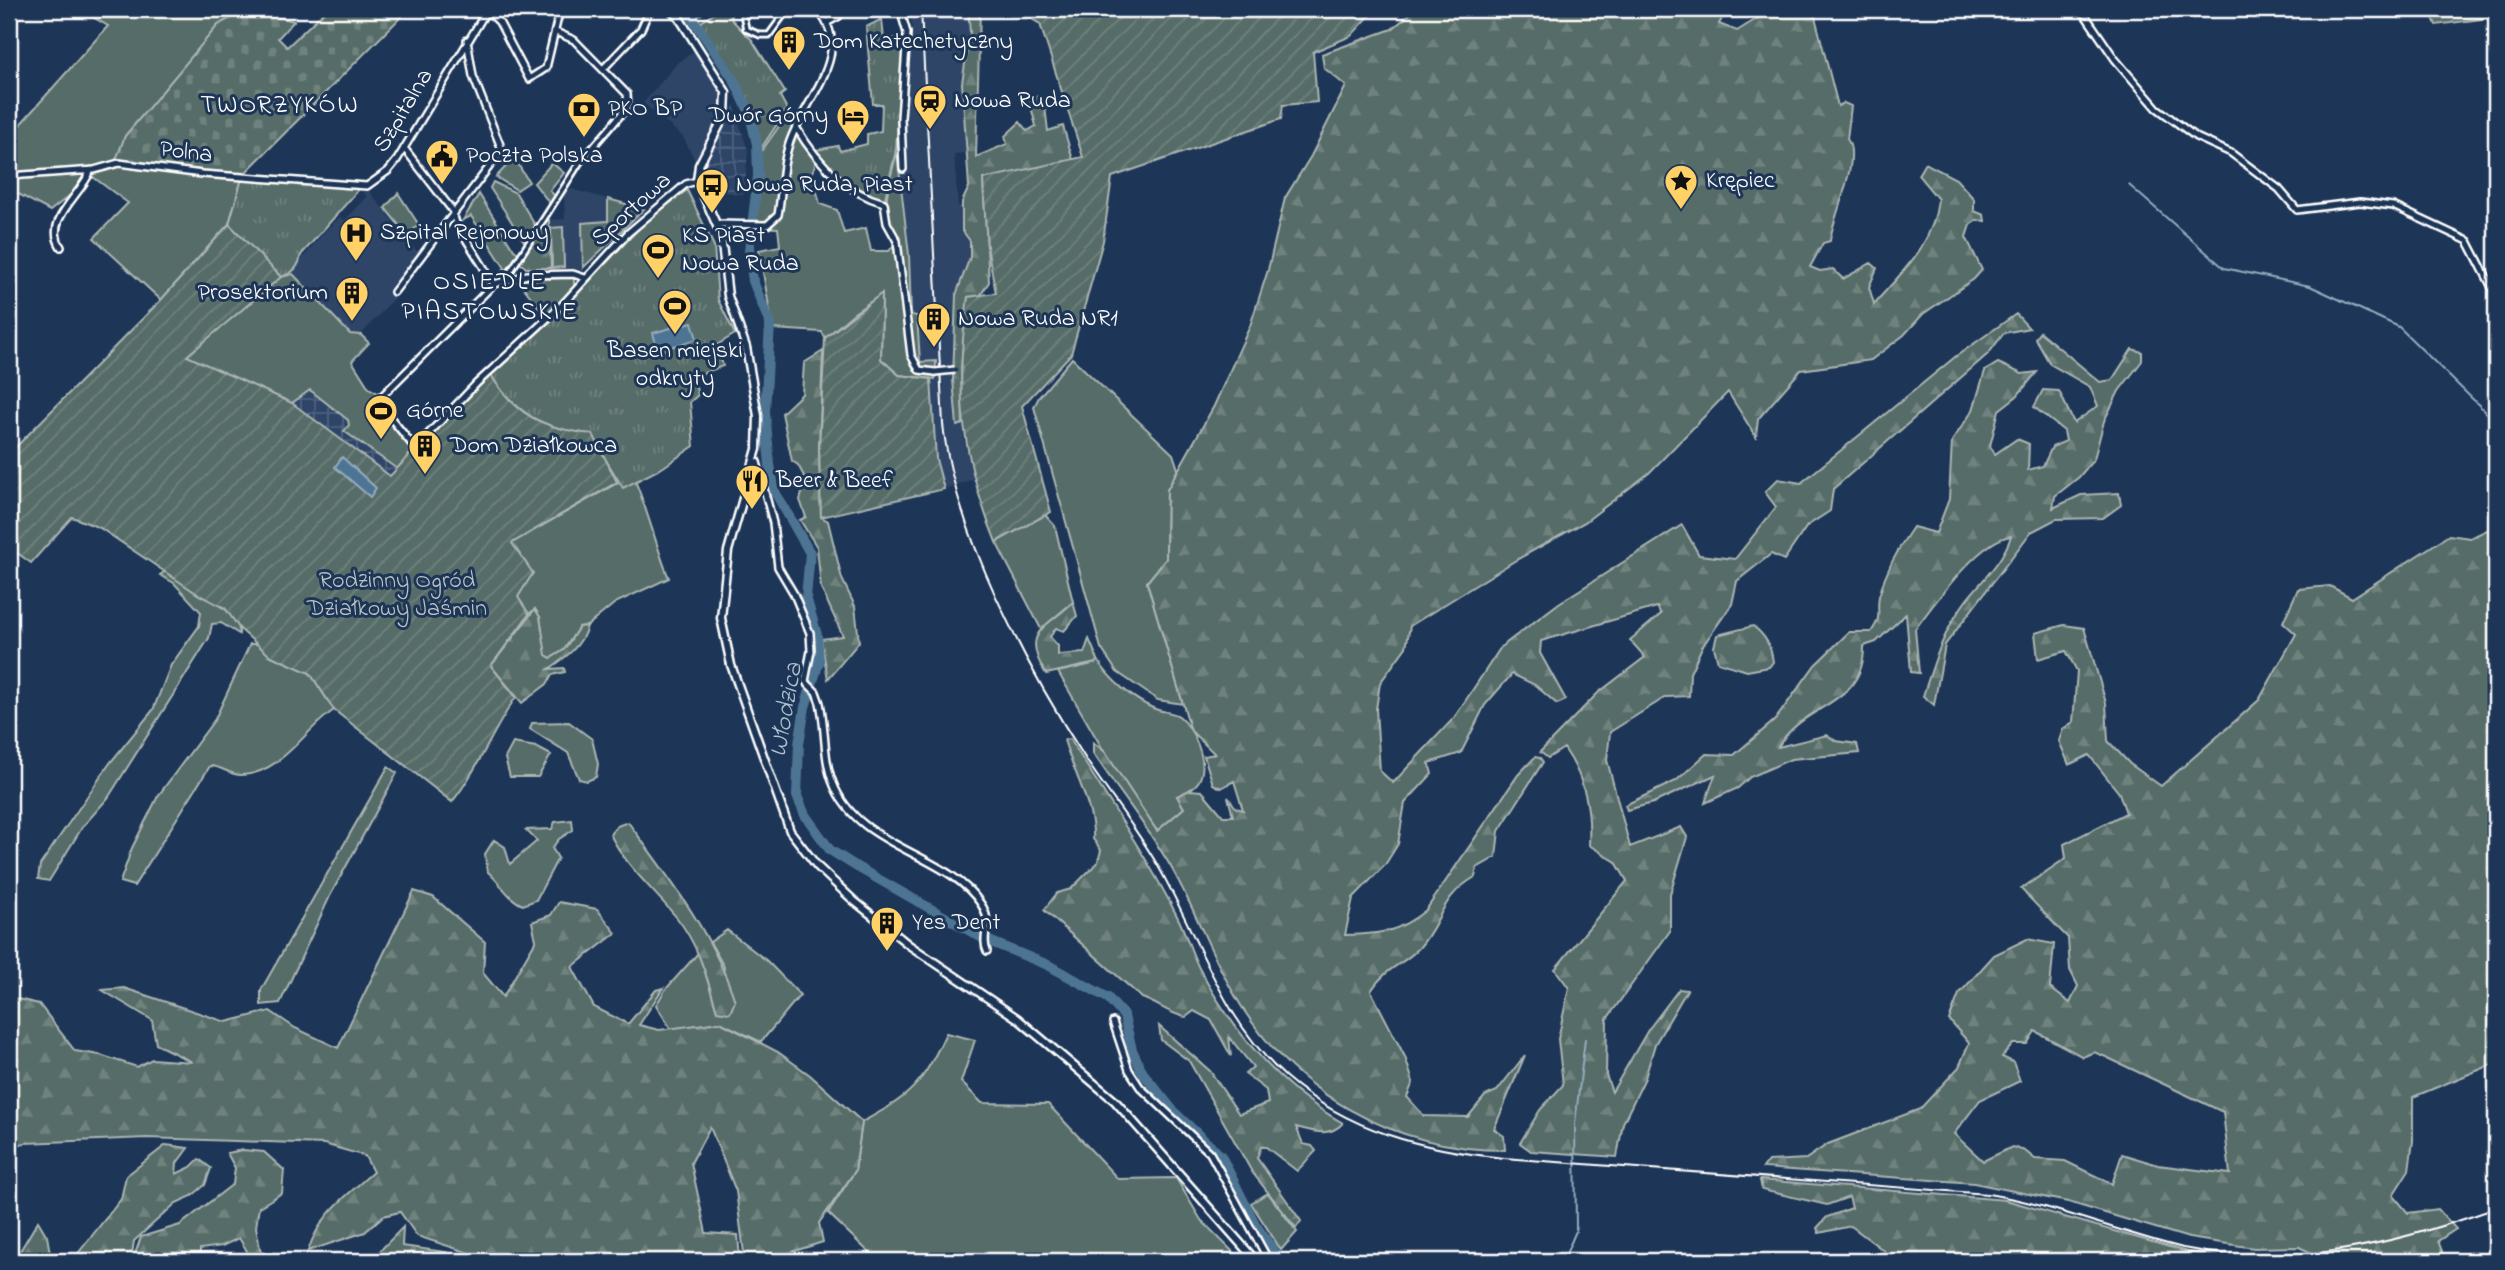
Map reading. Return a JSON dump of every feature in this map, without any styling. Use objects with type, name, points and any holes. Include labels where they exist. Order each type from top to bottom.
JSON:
[{"type":"street","points":[[486,9],[499,22],[529,79],[546,68],[560,9]]},
{"type":"street","name":"Szpitalna","points":[[360,188],[376,181],[388,171],[486,9]]},
{"type":"street","points":[[604,68],[641,29],[650,9]]},
{"type":"street","points":[[669,9],[678,16],[726,92],[728,103],[699,165],[697,181],[717,224],[728,296],[752,371],[758,416],[754,460],[728,551],[721,618],[731,665],[790,831],[817,866],[909,945],[1030,1028],[1115,1101],[1256,1261]]},
{"type":"street","points":[[742,9],[746,29],[760,35],[769,35],[788,9]]},
{"type":"street","points":[[717,224],[767,225],[778,215],[782,170],[796,128],[824,79],[830,51],[828,22],[816,9]]},
{"type":"street","points":[[901,9],[907,47],[901,118],[903,169]]},
{"type":"street","points":[[2081,9],[2115,59],[2157,108],[2196,137],[2231,153],[2279,189],[2297,210],[2360,202],[2393,206],[2468,242],[2496,295]]},
{"type":"street","points":[[828,22],[839,16]]},
{"type":"street","points":[[505,280],[580,162],[630,100],[604,68],[574,40],[556,32]]},
{"type":"street","points":[[394,292],[502,150],[473,76],[467,40]]},
{"type":"street","points":[[796,128],[817,160],[865,197],[884,203],[887,223],[897,241],[911,355],[919,370],[955,370]]},
{"type":"street","points":[[404,148],[452,210],[453,217],[494,284],[527,275],[573,274],[585,278]]},
{"type":"street","name":"Polna","points":[[9,176],[91,170],[119,163],[360,188]]},
{"type":"street","points":[[61,247],[55,238],[55,225],[86,184],[91,170]]},
{"type":"street","name":"Sportowa","points":[[494,284],[377,401],[415,448],[477,383],[561,306],[628,233],[686,184],[697,181]]},
{"type":"street","points":[[754,460],[757,462],[774,523],[778,567],[794,594],[810,633],[811,651],[805,681],[816,692],[823,716],[830,775],[839,795],[865,825],[963,885],[985,911],[988,931],[986,948]]},
{"type":"street","points":[[1113,1023],[1129,1070],[1140,1087],[1209,1153],[1269,1261]]},
{"type":"shaded area","points":[[908,9],[976,9],[973,152],[954,154],[958,206],[976,200],[961,368],[964,441],[974,479],[944,489],[936,459],[931,379],[935,378],[920,364],[912,333],[896,172],[906,171],[905,111],[912,22]]},
{"type":"shaded area","points":[[696,50],[724,93],[725,103],[700,170],[683,137],[643,103],[678,62]]},
{"type":"shaded area","points":[[734,105],[748,151],[744,195],[723,192],[701,174]]},
{"type":"shaded area","points":[[571,189],[644,209],[582,269],[527,269],[519,262],[546,220],[565,219],[564,194]]},
{"type":"shaded area","name":"Szpital Rejonowy","points":[[369,191],[420,255],[397,285],[403,288],[361,335],[350,334],[292,271],[326,230],[340,217],[345,220],[367,197],[363,192]]},
{"type":"shaded area","name":"Basen miejski odkryty","points":[[692,322],[697,339],[658,351],[653,333]]},
{"type":"shaded area","points":[[310,389],[348,420],[345,431],[397,469],[391,477],[292,403]]},
{"type":"shaded area","points":[[342,457],[376,488],[370,497],[335,467]]},
{"type":"green space","points":[[79,9],[270,9],[269,14],[234,14],[219,25],[125,136],[117,160],[243,175],[229,224],[161,300],[94,238],[128,203],[93,177],[50,211],[9,189],[9,137],[108,26]]},
{"type":"green space","points":[[327,9],[403,9],[404,14],[243,175],[116,160],[125,136],[218,25],[237,17],[255,14],[294,21],[278,38],[287,47]]},
{"type":"green space","points":[[686,9],[708,9],[697,17],[721,50],[738,80],[751,112],[761,152],[789,112],[817,160],[812,173],[820,204],[837,210],[844,233],[866,228],[871,251],[889,251],[897,241],[888,217],[887,197],[897,152],[909,255],[911,315],[917,316],[920,362],[936,361],[935,379],[899,375],[881,359],[882,294],[825,338],[822,332],[773,329],[759,250],[780,246],[778,228],[751,227],[757,157],[754,128],[740,91]]},
{"type":"green space","points":[[720,9],[730,9],[732,20],[752,40],[785,92],[780,96],[787,109],[760,150],[734,85],[697,25]]},
{"type":"green space","points":[[968,9],[980,9],[976,157],[1007,144],[1005,136],[1020,122],[1027,131],[1036,126],[1030,103],[1034,96],[1044,98],[1048,131],[1063,126],[1073,160],[983,180],[989,282],[980,296],[968,297],[961,368],[963,424],[957,426],[953,379],[956,295],[970,257],[970,241],[962,230],[962,202],[969,187],[962,83],[970,32]]},
{"type":"green space","points":[[1029,9],[1376,9],[1351,36],[1313,52],[1317,102],[1283,105],[1281,119],[1112,177],[1103,241],[1071,354],[1022,406],[1051,512],[996,542],[984,511],[968,451],[961,392],[968,297],[996,293],[987,247],[983,179],[1083,157],[1040,24],[1032,19]]},
{"type":"green space","points":[[1416,9],[1727,9],[1719,24],[1737,31],[1766,13],[1813,9],[1838,106],[1844,103],[1851,106],[1847,139],[1851,148],[1851,160],[1830,241],[1823,243],[1810,267],[1820,271],[1833,269],[1843,279],[1871,263],[1877,268],[1869,287],[1874,304],[1906,268],[1930,230],[1938,199],[1918,175],[1925,163],[1956,179],[1974,199],[1974,211],[1984,215],[1985,221],[1977,220],[1970,225],[1966,237],[1982,270],[1974,279],[1923,314],[1904,335],[1871,360],[1801,370],[1758,419],[1756,437],[1728,392],[1649,473],[1585,522],[1516,560],[1410,626],[1406,647],[1380,683],[1376,709],[1380,771],[1393,783],[1454,718],[1501,647],[1559,603],[1682,525],[1699,555],[1735,559],[1776,507],[1765,492],[1778,479],[1801,483],[1955,357],[2016,314],[2029,328],[2004,333],[1989,353],[1833,489],[1830,511],[1807,526],[1784,560],[1771,554],[1737,581],[1732,604],[1702,647],[1690,673],[1689,696],[1666,697],[1610,732],[1607,760],[1630,847],[1681,827],[1687,837],[1670,894],[1670,931],[1607,1019],[1606,1075],[1612,1092],[1648,1030],[1679,989],[1687,990],[1655,1044],[1645,1078],[1623,1123],[1617,1157],[1531,1151],[1520,1143],[1540,1110],[1563,1085],[1558,1039],[1569,988],[1555,969],[1627,881],[1616,862],[1589,845],[1589,819],[1582,782],[1564,748],[1548,758],[1540,752],[1598,693],[1645,657],[1630,640],[1661,614],[1657,607],[1541,641],[1540,653],[1566,700],[1557,704],[1535,685],[1512,674],[1485,705],[1461,753],[1429,763],[1432,774],[1405,803],[1398,844],[1385,865],[1353,898],[1345,935],[1388,931],[1416,918],[1426,910],[1518,775],[1535,757],[1543,762],[1499,831],[1496,857],[1477,868],[1475,877],[1454,893],[1419,948],[1383,976],[1371,991],[1405,1057],[1413,1082],[1407,1097],[1424,1116],[1468,1117],[1485,1096],[1497,1091],[1525,1055],[1494,1129],[1504,1136],[1505,1150],[1464,1147],[1425,1140],[1387,1127],[1351,1110],[1317,1089],[1287,1063],[1260,1033],[1237,999],[1168,862],[1093,753],[1093,742],[1105,752],[1157,831],[1184,808],[1177,796],[1190,790],[1202,791],[1223,816],[1233,816],[1228,797],[1236,808],[1243,810],[1234,781],[1221,788],[1213,784],[1204,756],[1215,754],[1191,731],[1147,582],[1166,559],[1167,490],[1214,406],[1250,326],[1268,270],[1285,198],[1311,156],[1346,86],[1324,68],[1322,54],[1392,29]]},
{"type":"green space","points":[[2496,9],[2496,17],[2436,25],[2432,15]]},
{"type":"green space","points":[[882,19],[884,40],[903,37],[896,150],[884,203],[865,197],[810,151],[838,146],[840,151],[867,144],[867,134],[881,131],[882,104],[873,104],[866,27]]},
{"type":"green space","points":[[514,158],[529,182],[517,190],[496,177]]},
{"type":"green space","points":[[552,163],[564,173],[550,191],[556,197],[551,205],[534,183]]},
{"type":"green space","points":[[243,175],[360,188],[301,255],[294,270],[281,277],[229,224]]},
{"type":"green space","points":[[493,182],[516,193],[536,227],[525,243],[490,188]]},
{"type":"green space","points":[[687,190],[714,246],[718,300],[735,334],[717,345],[723,366],[693,377],[698,395],[690,402],[694,446],[662,468],[623,488],[590,434],[558,428],[531,417],[509,398],[489,372],[561,306],[569,303],[643,224]]},
{"type":"green space","points":[[398,193],[419,225],[407,235],[385,208]]},
{"type":"green space","points":[[479,194],[514,250],[520,254],[511,267],[498,275],[505,268],[471,216],[463,220]]},
{"type":"green space","points":[[608,199],[644,209],[583,268],[582,223],[608,221]]},
{"type":"green space","points":[[547,220],[551,268],[526,268],[520,263]]},
{"type":"green space","name":"Rodzinny Ogród Działkowy Jaśmin","points":[[229,224],[281,277],[187,356],[292,403],[390,476],[489,372],[509,400],[532,418],[560,428],[593,434],[617,482],[512,543],[533,573],[518,597],[529,614],[491,666],[516,697],[470,777],[452,802],[334,710],[310,673],[269,655],[240,629],[225,608],[199,595],[100,528],[72,517],[31,563],[9,547],[9,454],[161,300]]},
{"type":"green space","points":[[563,227],[564,267],[552,268],[551,228]]},
{"type":"green space","points":[[293,274],[350,334],[361,335],[369,343],[352,361],[369,388],[383,396],[378,401],[415,448],[397,469],[344,431],[349,425],[348,420],[310,390],[292,403],[186,356],[281,277]]},
{"type":"green space","points":[[574,278],[574,289],[546,317],[518,280]]},
{"type":"green space","points":[[882,293],[881,359],[899,375],[931,379],[936,459],[944,489],[821,517],[819,448],[825,338]]},
{"type":"green space","points":[[2040,332],[2100,382],[2112,380],[2132,349],[2142,352],[2142,361],[2119,391],[2104,421],[2094,459],[2079,477],[2055,496],[2053,508],[2081,495],[2119,493],[2121,505],[2103,518],[2056,519],[2031,532],[1945,645],[1934,705],[1923,696],[1945,636],[1957,613],[1997,563],[2011,536],[1999,540],[1972,560],[1915,629],[1919,673],[1911,672],[1906,614],[1876,642],[1864,646],[1862,666],[1844,693],[1802,721],[1778,747],[1827,735],[1836,741],[1857,744],[1859,753],[1791,759],[1750,777],[1738,788],[1705,803],[1715,775],[1653,803],[1627,810],[1625,805],[1676,781],[1706,754],[1734,755],[1775,720],[1815,665],[1849,632],[1871,632],[1878,618],[1879,596],[1885,578],[1913,527],[1936,533],[1949,499],[1952,441],[1973,410],[1985,371],[1998,363],[2022,374],[2037,372],[2017,396],[1999,410],[1990,446],[1995,454],[2017,439],[2029,444],[2028,470],[2043,466],[2052,447],[2066,441],[2064,431],[2034,407],[2043,390],[2059,391],[2074,423],[2098,406],[2090,387],[2050,364],[2035,338]]},
{"type":"green space","points":[[823,351],[819,448],[821,517],[828,521],[842,579],[855,606],[859,642],[828,679],[821,639],[843,636],[821,588],[817,547],[800,520],[806,517],[800,500],[806,480],[798,465],[792,461],[782,413],[802,394],[804,363]]},
{"type":"green space","points":[[1072,358],[1173,454],[1178,469],[1167,490],[1166,559],[1147,582],[1183,704],[1158,700],[1146,692],[1117,672],[1101,648],[1034,407],[1039,397]]},
{"type":"green space","points":[[593,434],[616,450],[632,474],[669,578],[615,603],[587,626],[579,627],[564,650],[551,658],[545,655],[540,617],[535,609],[529,614],[517,597],[512,543],[617,483]]},
{"type":"green space","points":[[1045,515],[1055,526],[1073,602],[1041,629],[996,542]]},
{"type":"green space","points":[[2496,526],[2496,1063],[2413,1097],[2413,1141],[2409,1170],[2393,1195],[2408,1213],[2438,1209],[2456,1229],[2438,1241],[2446,1261],[2329,1261],[2299,1247],[2254,1248],[2189,1238],[2068,1202],[1974,1183],[1763,1168],[1768,1161],[1806,1159],[1828,1144],[1920,1109],[1959,1067],[1969,1043],[1949,1020],[1959,994],[1994,955],[2027,939],[2054,944],[2050,988],[2070,1003],[2078,986],[2070,970],[2068,938],[2021,889],[2066,858],[2064,844],[2126,813],[2119,793],[2089,755],[2069,765],[2059,741],[2063,729],[2073,722],[2077,671],[2066,651],[2038,659],[2035,633],[2064,625],[2084,628],[2106,703],[2108,741],[2130,764],[2161,786],[2259,700],[2296,634],[2283,622],[2298,589],[2330,586],[2352,598],[2449,535],[2470,538]],"holes":[[[2035,1031],[2083,1057],[2094,1052],[2223,1112],[2230,1174],[2158,1165],[2122,1154],[2112,1184],[2065,1161],[2035,1159],[2025,1151],[2012,1147],[1983,1161],[1954,1134],[1980,1100],[2020,1081],[2013,1062],[2002,1057],[2013,1044],[2027,1044]]]},
{"type":"green space","points":[[167,570],[231,614],[236,620],[239,634],[221,623],[212,624],[209,638],[108,798],[83,826],[49,881],[38,879],[40,865],[110,763],[153,710],[171,665],[199,626],[201,612],[174,583],[160,575]]},
{"type":"green space","points":[[1073,602],[1077,616],[1064,631],[1056,628],[1050,637],[1058,646],[1058,655],[1084,653],[1089,639],[1098,660],[1096,663],[1046,674],[1038,660],[1036,639],[1046,625]]},
{"type":"green space","points":[[535,609],[540,617],[546,655],[551,658],[564,650],[579,627],[587,626],[577,645],[549,669],[564,668],[565,672],[552,675],[547,684],[522,703],[491,666]]},
{"type":"green space","points":[[1753,626],[1769,646],[1773,662],[1769,667],[1747,671],[1718,662],[1714,647],[1717,635]]},
{"type":"green space","points":[[250,644],[259,644],[269,655],[310,673],[334,710],[280,759],[255,773],[233,774],[210,766],[134,886],[120,882],[132,848],[158,796],[215,719]]},
{"type":"green space","points":[[1098,660],[1115,682],[1131,695],[1155,709],[1180,717],[1190,728],[1198,744],[1202,761],[1199,780],[1191,789],[1177,796],[1184,808],[1157,831],[1109,760],[1058,672],[1096,663]]},
{"type":"green space","points":[[569,722],[592,739],[598,764],[596,777],[587,781],[579,779],[568,753],[530,729],[532,723]]},
{"type":"green space","points":[[1070,739],[1152,871],[1180,923],[1200,970],[1228,1016],[1279,1076],[1320,1109],[1343,1123],[1326,1132],[1296,1127],[1303,1144],[1312,1146],[1316,1151],[1297,1171],[1266,1147],[1261,1147],[1257,1158],[1301,1221],[1296,1228],[1252,1172],[1189,1061],[1161,1040],[1159,1026],[1210,1071],[1239,1114],[1268,1103],[1266,1090],[1245,1074],[1253,1067],[1229,1037],[1231,1056],[1211,1020],[1194,1011],[1186,1017],[1180,1016],[1142,998],[1044,910],[1057,893],[1071,889],[1098,862],[1101,850],[1093,839],[1091,815],[1064,740]]},
{"type":"green space","points":[[513,743],[536,747],[551,755],[538,777],[510,777],[505,758]]},
{"type":"green space","points":[[388,767],[397,773],[330,896],[280,1003],[261,1005],[261,990]]},
{"type":"green space","points":[[572,820],[573,830],[559,839],[552,848],[558,858],[536,900],[523,905],[518,903],[488,872],[485,854],[494,840],[505,847],[510,864],[537,841],[526,830],[552,829],[555,822]]},
{"type":"green space","points":[[628,822],[703,930],[735,1001],[730,1013],[717,1011],[702,963],[685,929],[632,868],[610,834],[617,826]]},
{"type":"green space","points":[[414,891],[433,897],[485,942],[483,973],[503,997],[536,940],[532,922],[551,915],[559,902],[597,909],[616,933],[572,967],[594,1007],[628,1024],[656,990],[663,988],[639,1025],[659,1030],[720,1022],[778,1052],[810,1075],[862,1122],[855,1171],[819,1223],[823,1242],[763,1261],[745,1261],[736,1191],[710,1127],[691,1163],[706,1233],[738,1235],[740,1261],[494,1261],[417,1236],[400,1212],[383,1216],[365,1232],[308,1251],[326,1216],[373,1172],[365,1156],[324,1144],[147,1138],[25,1143],[9,1147],[9,997],[39,1004],[75,1051],[100,1055],[137,1067],[152,1059],[192,1062],[156,1044],[152,1020],[102,990],[124,988],[226,1022],[270,1011],[295,1028],[338,1048]]},
{"type":"green space","points":[[727,930],[767,961],[800,995],[761,1042],[720,1022],[671,1029],[656,1005],[665,990],[699,952],[717,1011],[724,967],[710,942]]},
{"type":"green space","points":[[946,1033],[975,1040],[961,1082],[982,1103],[1048,1104],[1118,1179],[1176,1178],[1201,1220],[1242,1261],[878,1261],[828,1213],[855,1171],[862,1122],[893,1104],[914,1087],[930,1065]]},
{"type":"green space","points":[[166,1145],[188,1148],[177,1163],[176,1174],[191,1167],[199,1159],[211,1168],[205,1185],[192,1196],[176,1203],[134,1241],[131,1261],[72,1261],[121,1199],[126,1176]]},
{"type":"green space","points":[[243,1150],[264,1152],[284,1170],[282,1193],[259,1207],[256,1227],[261,1253],[250,1256],[239,1238],[222,1246],[200,1249],[200,1255],[220,1254],[240,1261],[137,1261],[135,1254],[141,1237],[180,1225],[233,1184],[235,1168],[227,1153]]},
{"type":"green space","points":[[1760,1180],[2006,1200],[2187,1252],[2244,1261],[1889,1261],[1883,1250],[1851,1226],[1819,1233],[1817,1228],[1827,1217],[1852,1208],[1849,1197],[1827,1205],[1762,1190]]},
{"type":"green space","points":[[1268,1193],[1297,1232],[1281,1250],[1251,1203]]},
{"type":"green space","points":[[38,1221],[47,1236],[50,1253],[44,1261],[14,1261]]},
{"type":"green space","points":[[403,1227],[402,1246],[445,1252],[424,1261],[370,1261]]},
{"type":"waterway","name":"Włodzica","points":[[686,9],[734,80],[749,111],[757,144],[758,176],[749,251],[753,281],[770,324],[765,412],[770,465],[775,492],[810,553],[806,597],[817,635],[819,662],[805,707],[799,744],[797,796],[805,815],[830,850],[857,867],[984,939],[1048,965],[1108,998],[1124,1016],[1132,1050],[1143,1073],[1175,1113],[1221,1156],[1255,1224],[1281,1261]]},
{"type":"waterway","points":[[2129,185],[2224,268],[2310,286],[2399,327],[2496,422]]},
{"type":"waterway","points":[[1563,1261],[1576,1231],[1575,1124],[1585,1039]]},
{"type":"railway","points":[[921,9],[943,424],[950,466],[962,510],[978,554],[1018,643],[1087,761],[1158,866],[1228,1004],[1264,1055],[1310,1096],[1335,1111],[1388,1135],[1445,1150],[1504,1158],[1988,1194],[2037,1205],[2183,1248],[2223,1254],[2303,1255],[2342,1250],[2420,1233],[2496,1208]]},
{"type":"place","name":"Dom Katechetyczny","points":[[789,72]]},
{"type":"place","name":"Nowa Ruda","points":[[930,131]]},
{"type":"place","name":"PKO BP","points":[[584,139]]},
{"type":"place","name":"Dwór Górny","points":[[853,146]]},
{"type":"place","name":"Poczta Polska","points":[[442,186]]},
{"type":"place","name":"Krępiec","points":[[1681,211]]},
{"type":"place","name":"Nowa Ruda, Piast","points":[[712,215]]},
{"type":"place","name":"Szpital Rejonowy","points":[[356,263]]},
{"type":"place","name":"KS Piast Nowa Ruda","points":[[658,280]]},
{"type":"place","name":"Prosektorium","points":[[352,323]]},
{"type":"place","name":"Basen miejski odkryty","points":[[675,336]]},
{"type":"place","name":"Nowa Ruda NR1","points":[[934,349]]},
{"type":"place","name":"Górne","points":[[381,441]]},
{"type":"place","name":"Dom Działkowca","points":[[425,476]]},
{"type":"place","name":"Beer & Beef","points":[[752,511]]},
{"type":"place","name":"Yes Dent","points":[[887,953]]},
{"type":"district","name":"TWORZYKÓW","points":[[280,106]]},
{"type":"district","name":"OSIEDLE PIASTOWSKIE","points":[[490,298]]}]
